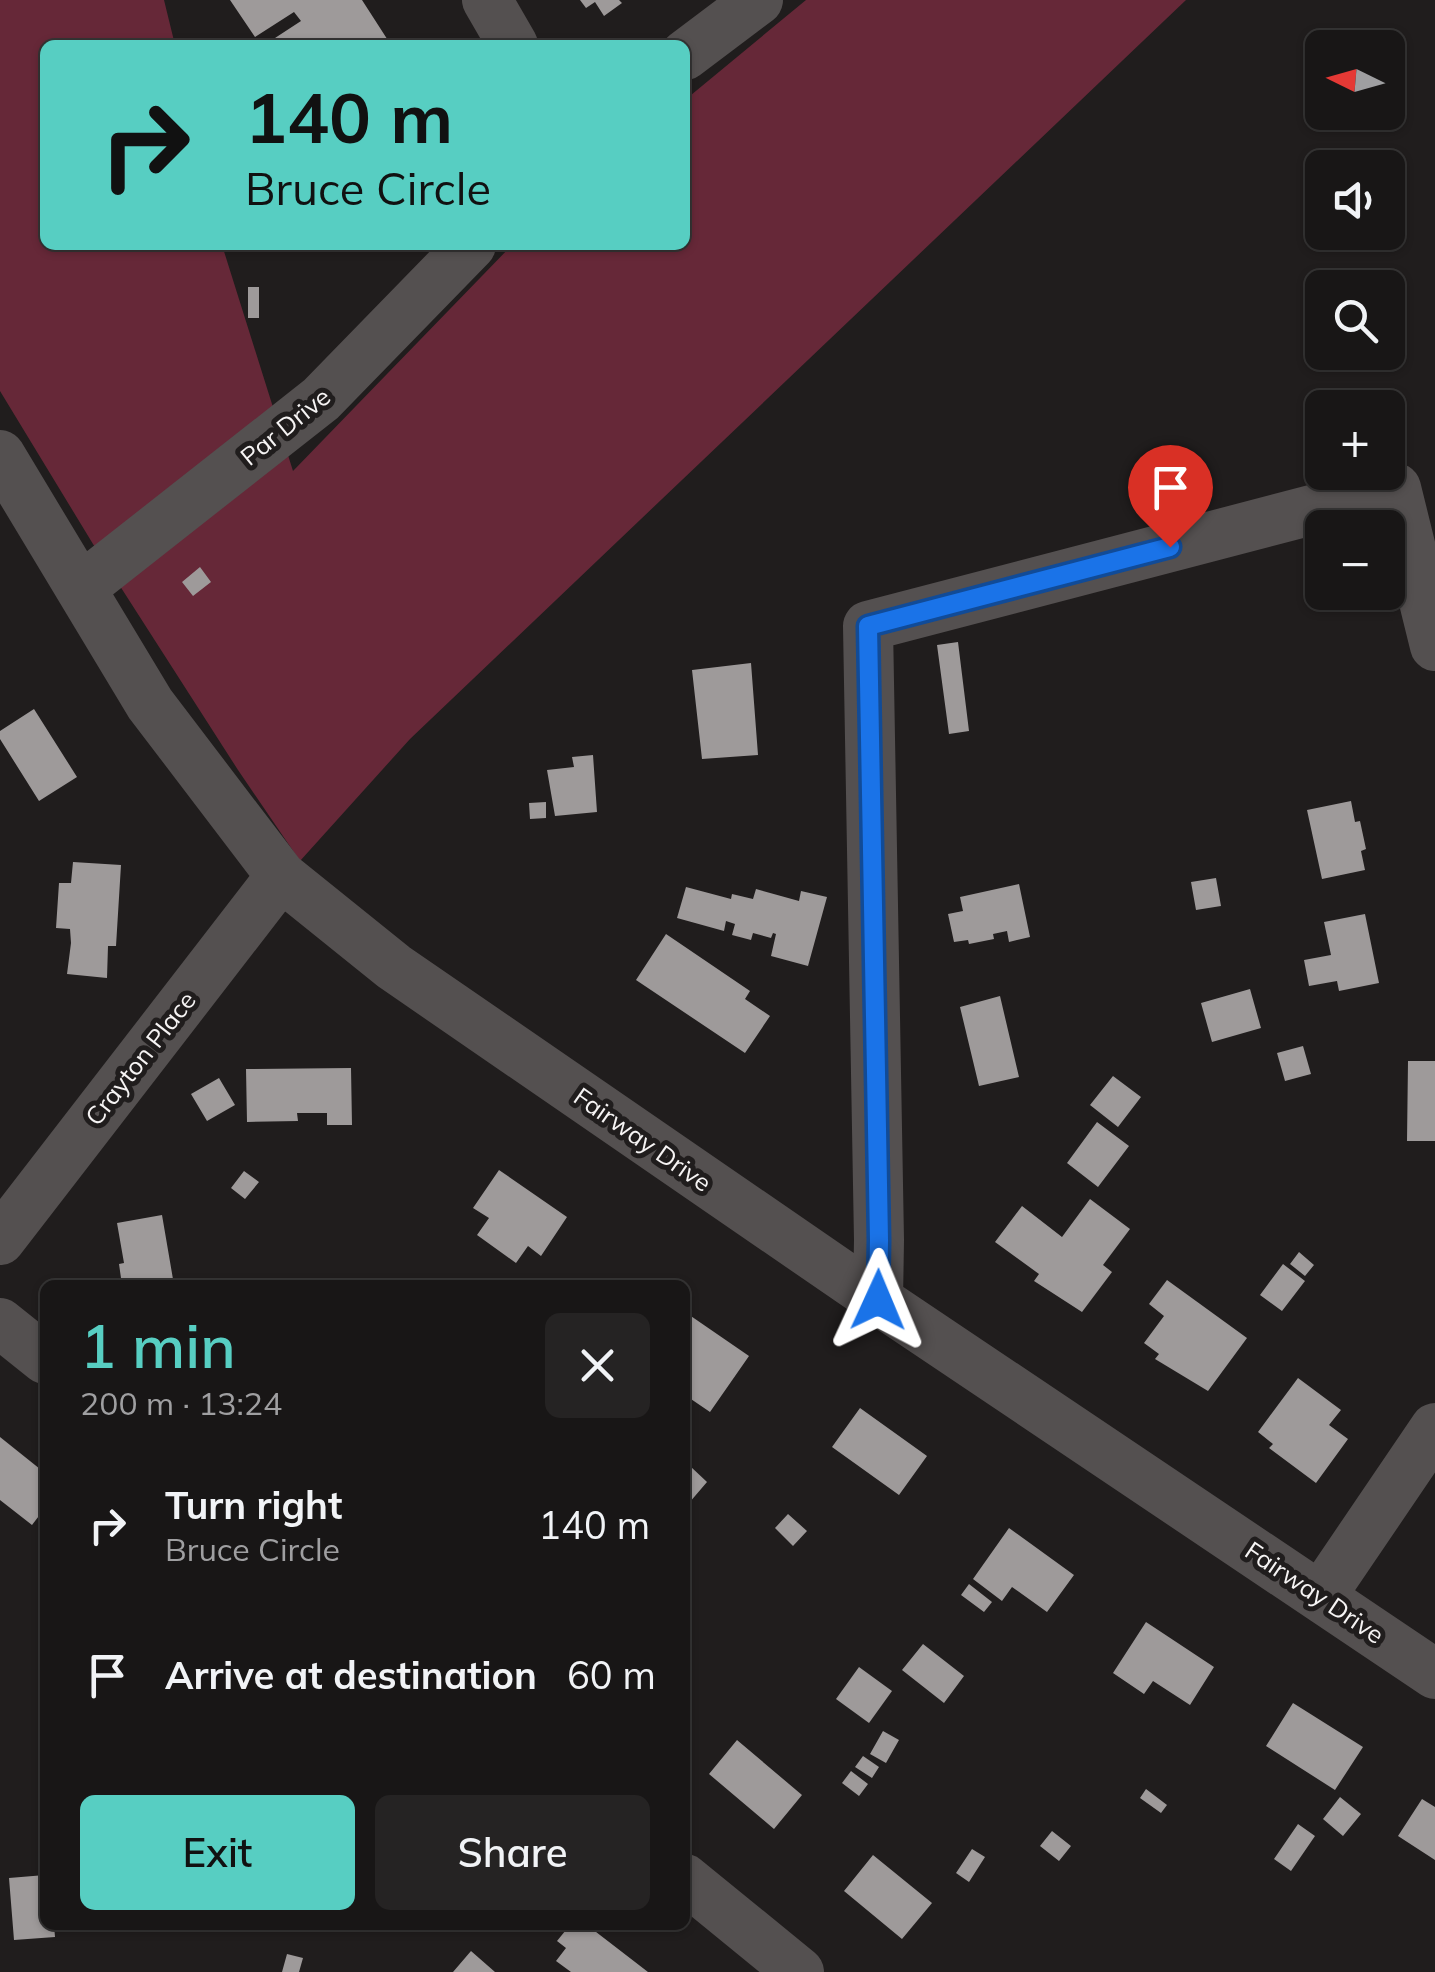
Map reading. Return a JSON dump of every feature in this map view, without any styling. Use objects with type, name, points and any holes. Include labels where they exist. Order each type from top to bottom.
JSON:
[{"type":"street","points":[[487,0],[509,40]]},
{"type":"street","points":[[690,51],[758,0]]},
{"type":"street","name":"Par Drive","points":[[82,587],[322,400],[467,250]]},
{"type":"street","name":"Fairway Drive","points":[[0,454],[150,704],[281,876],[394,966],[878,1300],[1435,1674]]},
{"type":"street","points":[[878,1300],[868,626],[1396,488],[1435,646]]},
{"type":"street","name":"Crayton Place","points":[[0,1240],[281,876]]},
{"type":"street","points":[[0,1323],[40,1356]]},
{"type":"street","points":[[1321,1596],[1435,1428]]},
{"type":"street","points":[[690,1884],[799,1972]]},
{"type":"shaded area","points":[[0,0],[164,0],[174,40],[40,40],[40,250],[224,250],[293,471],[507,250],[690,250],[690,96],[806,0],[1186,0],[410,739],[300,861],[93,544],[0,391]]},
{"type":"building","points":[[230,0],[362,0],[388,40],[276,40],[301,21],[294,12],[255,37]]},
{"type":"building","points":[[580,0],[622,3],[604,16],[595,2],[586,8]]},
{"type":"building","points":[[248,287],[259,287],[259,318],[248,318]]},
{"type":"building","points":[[200,567],[211,582],[193,596],[182,582]]},
{"type":"building","points":[[958,642],[969,731],[949,734],[937,645]]},
{"type":"building","points":[[751,663],[758,755],[702,759],[692,670]]},
{"type":"building","points":[[34,709],[77,777],[39,801],[0,739],[0,731]]},
{"type":"building","points":[[593,755],[597,812],[555,816],[547,770],[574,767],[572,757]]},
{"type":"building","points":[[1351,801],[1366,849],[1361,851],[1365,870],[1322,879],[1307,810]]},
{"type":"building","points":[[546,802],[546,818],[530,819],[529,803]]},
{"type":"building","points":[[73,862],[121,865],[116,946],[108,946],[107,978],[67,974],[70,929],[56,928],[59,883],[71,883]]},
{"type":"building","points":[[1216,878],[1221,906],[1196,910],[1191,882]]},
{"type":"building","points":[[1019,884],[1030,937],[1009,942],[1007,931],[993,934],[994,939],[969,944],[968,940],[954,942],[948,914],[963,911],[960,897]]},
{"type":"building","points":[[686,887],[731,899],[732,894],[753,899],[756,889],[799,901],[801,891],[827,897],[808,966],[771,956],[776,934],[771,938],[753,933],[751,940],[732,935],[735,924],[726,921],[724,931],[677,918]]},
{"type":"building","points":[[1365,914],[1379,983],[1339,991],[1337,981],[1309,986],[1304,960],[1331,955],[1324,922]]},
{"type":"building","points":[[666,934],[750,991],[745,999],[770,1016],[745,1053],[636,980]]},
{"type":"building","points":[[1250,989],[1261,1028],[1212,1042],[1201,1003]]},
{"type":"building","points":[[1000,996],[1019,1077],[979,1086],[960,1007]]},
{"type":"building","points":[[1303,1046],[1311,1074],[1285,1081],[1277,1053]]},
{"type":"building","points":[[1408,1061],[1435,1061],[1435,1141],[1407,1141]]},
{"type":"building","points":[[351,1068],[352,1125],[327,1125],[327,1113],[297,1113],[298,1121],[247,1122],[246,1069]]},
{"type":"building","points":[[1113,1076],[1141,1097],[1118,1127],[1090,1105]]},
{"type":"building","points":[[219,1078],[235,1105],[207,1121],[191,1094]]},
{"type":"building","points":[[1097,1122],[1129,1146],[1098,1187],[1067,1163]]},
{"type":"building","points":[[499,1170],[567,1217],[541,1256],[528,1246],[516,1263],[477,1235],[489,1218],[473,1208]]},
{"type":"building","points":[[244,1171],[259,1182],[245,1199],[231,1188]]},
{"type":"building","points":[[1090,1199],[1130,1229],[1103,1265],[1112,1272],[1082,1312],[1034,1281],[1039,1274],[995,1242],[1022,1206],[1062,1237]]},
{"type":"building","points":[[162,1215],[173,1280],[121,1280],[119,1264],[124,1263],[117,1223]]},
{"type":"building","points":[[1299,1252],[1314,1265],[1305,1276],[1290,1264]]},
{"type":"building","points":[[1283,1264],[1305,1281],[1282,1311],[1260,1295]]},
{"type":"building","points":[[1167,1280],[1247,1338],[1208,1391],[1155,1359],[1159,1354],[1144,1343],[1164,1316],[1149,1304]]},
{"type":"building","points":[[690,1315],[749,1356],[710,1412],[690,1398]]},
{"type":"building","points":[[1298,1378],[1341,1410],[1329,1425],[1348,1439],[1316,1483],[1269,1448],[1273,1444],[1258,1432]]},
{"type":"building","points":[[860,1408],[927,1456],[899,1495],[832,1447]]},
{"type":"building","points":[[0,1437],[40,1469],[40,1515],[32,1525],[0,1500]]},
{"type":"building","points":[[690,1466],[707,1482],[690,1502]]},
{"type":"building","points":[[788,1514],[807,1531],[793,1546],[775,1528]]},
{"type":"building","points":[[1009,1528],[1074,1575],[1047,1612],[1012,1587],[1002,1601],[973,1579]]},
{"type":"building","points":[[969,1584],[992,1602],[984,1612],[961,1595]]},
{"type":"building","points":[[1146,1622],[1214,1667],[1190,1705],[1153,1681],[1144,1694],[1113,1673]]},
{"type":"building","points":[[923,1644],[964,1676],[944,1703],[902,1670]]},
{"type":"building","points":[[859,1667],[892,1691],[869,1723],[836,1699]]},
{"type":"building","points":[[1293,1703],[1363,1747],[1335,1790],[1266,1746]]},
{"type":"building","points":[[883,1731],[899,1740],[886,1763],[870,1754]]},
{"type":"building","points":[[737,1740],[802,1795],[774,1829],[709,1774]]},
{"type":"building","points":[[863,1756],[879,1767],[872,1778],[855,1767]]},
{"type":"building","points":[[851,1771],[868,1784],[859,1796],[842,1783]]},
{"type":"building","points":[[1146,1789],[1167,1805],[1161,1813],[1140,1798]]},
{"type":"building","points":[[1340,1797],[1361,1814],[1343,1836],[1323,1819]]},
{"type":"building","points":[[1422,1799],[1435,1807],[1435,1860],[1398,1836]]},
{"type":"building","points":[[1298,1824],[1315,1836],[1291,1871],[1274,1859]]},
{"type":"building","points":[[1052,1831],[1071,1846],[1059,1861],[1040,1846]]},
{"type":"building","points":[[972,1849],[985,1857],[969,1882],[956,1873]]},
{"type":"building","points":[[873,1855],[932,1903],[902,1939],[844,1891]]},
{"type":"building","points":[[40,1875],[40,1930],[54,1930],[55,1937],[14,1940],[9,1878]]},
{"type":"building","points":[[566,1930],[593,1930],[648,1972],[571,1972],[556,1961],[566,1948],[557,1941]]},
{"type":"building","points":[[471,1951],[495,1972],[453,1972]]},
{"type":"building","points":[[287,1954],[303,1958],[299,1972],[282,1972]]},
{"type":"route","points":[[878,1300],[868,626],[1170,547]]}]
